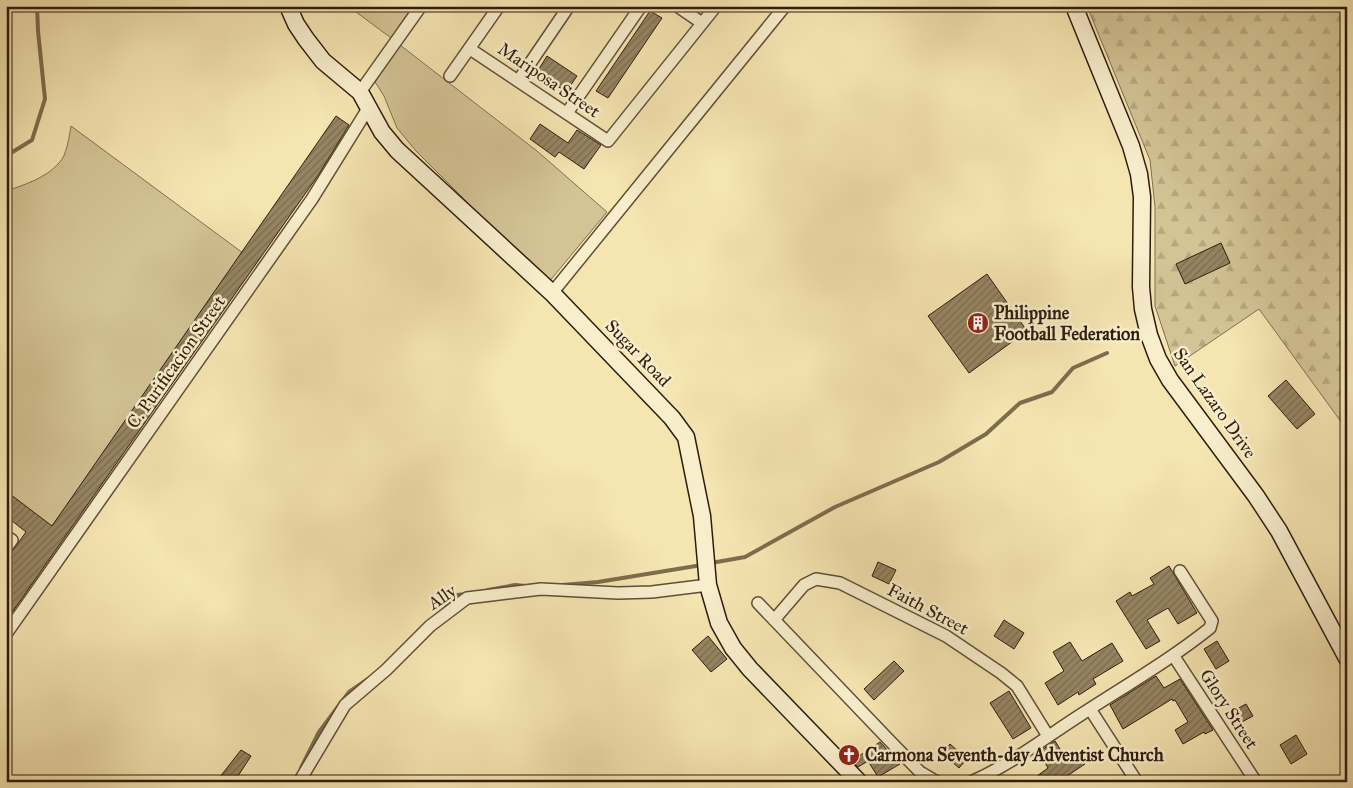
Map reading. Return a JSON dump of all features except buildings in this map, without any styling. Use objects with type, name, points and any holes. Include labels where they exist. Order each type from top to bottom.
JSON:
[{"type":"main road","name":"Sugar Road","points":[[288,6],[296,24],[323,61],[360,92],[382,132],[397,150],[552,293],[672,418],[686,437],[702,516],[708,585],[719,623],[733,648],[750,669],[858,782]]},
{"type":"main road","name":"San Lazaro Drive","points":[[1074,6],[1131,146],[1139,174],[1142,197],[1141,287],[1143,310],[1149,335],[1158,359],[1170,380],[1256,496],[1279,531],[1347,658]]},
{"type":"street","points":[[360,92],[421,6]]},
{"type":"street","points":[[450,76],[499,6]]},
{"type":"street","points":[[518,81],[569,6]]},
{"type":"street","points":[[567,114],[641,6]]},
{"type":"street","points":[[678,6],[702,23],[716,6]]},
{"type":"street","points":[[552,293],[785,6]]},
{"type":"street","name":"Mariposa Street","points":[[470,49],[608,141],[702,23]]},
{"type":"street","name":"C. Purificacion Street","points":[[6,634],[312,199],[369,107]]},
{"type":"street","points":[[971,782],[990,774],[1173,655],[1210,628],[1212,621],[1180,571]]},
{"type":"street","name":"Faith Street","points":[[774,620],[804,585],[816,578],[840,583],[946,636],[1001,673],[1018,686],[1048,736]]},
{"type":"street","name":"Ally","points":[[299,782],[345,705],[386,670],[430,626],[467,598],[541,589],[618,593],[652,592],[708,585]]},
{"type":"street","points":[[758,603],[908,760],[920,772],[937,782]]},
{"type":"street","name":"Glory Street","points":[[1173,655],[1256,782]]},
{"type":"street","points":[[1090,709],[1136,781]]},
{"type":"green space","points":[[348,6],[413,6],[391,38]]},
{"type":"green space","points":[[1087,6],[1347,6],[1347,430],[1259,309],[1175,366],[1155,306],[1155,207],[1150,160]]},
{"type":"green space","points":[[400,45],[537,151],[607,212],[548,283],[416,151],[397,128],[384,96],[375,82]]},
{"type":"green space","points":[[71,126],[247,256],[44,537],[6,507],[6,191],[41,177],[62,160],[66,151]]},
{"type":"waterway","points":[[6,156],[32,140],[45,99],[37,6]]},
{"type":"waterway","points":[[711,563],[745,557],[835,507],[939,462],[986,434],[1020,403],[1052,392],[1073,368],[1107,353]]},
{"type":"waterway","points":[[563,585],[598,582],[702,565]]},
{"type":"waterway","points":[[488,590],[515,585],[526,586]]},
{"type":"waterway","points":[[441,612],[457,595],[466,594]]},
{"type":"waterway","points":[[301,768],[319,732],[349,692],[368,679]]},
{"type":"place","name":"Philippine Football Federation","points":[[978,323]]},
{"type":"place","name":"Carmona Seventh-day Adventist Church","points":[[849,755]]}]
